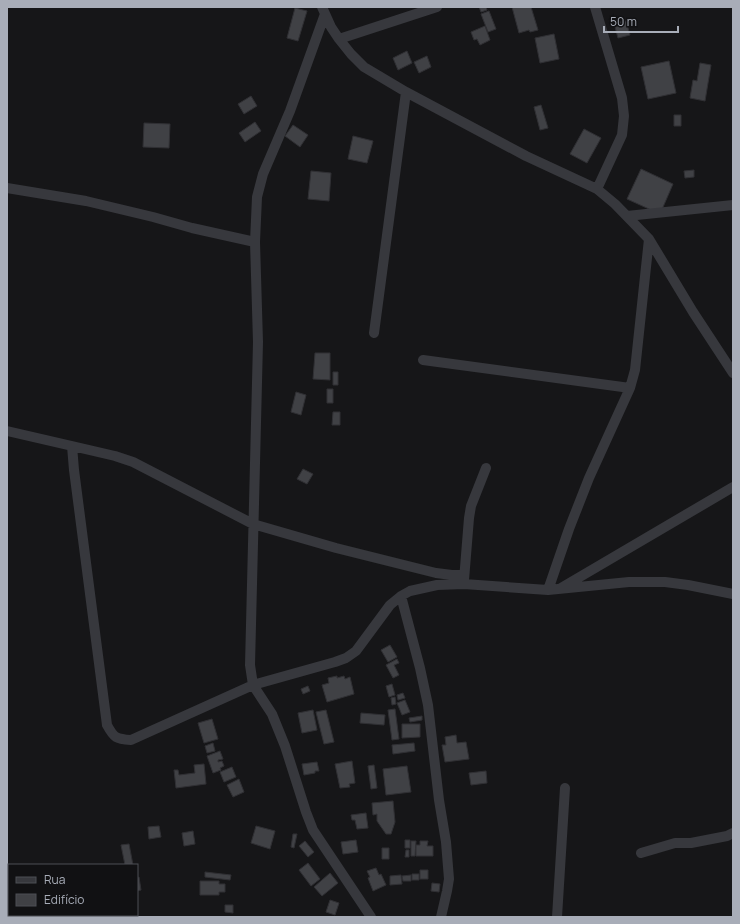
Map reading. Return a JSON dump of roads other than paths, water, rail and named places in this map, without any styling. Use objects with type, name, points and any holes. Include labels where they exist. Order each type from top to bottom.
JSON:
[{"type":"street","points":[[339,39],[437,7]]},
{"type":"street","points":[[595,7],[622,98],[624,116],[622,135],[597,189]]},
{"type":"street","points":[[324,10],[331,27],[339,39],[364,67],[406,92],[526,156],[597,189],[614,204],[649,239],[693,312],[733,373]]},
{"type":"street","points":[[324,10],[290,111],[263,174],[257,197],[255,242],[258,342],[250,666],[253,685],[272,714],[285,746],[313,830],[372,917]]},
{"type":"street","points":[[374,333],[406,92]]},
{"type":"street","points":[[7,188],[86,201],[192,228],[255,242]]},
{"type":"street","points":[[627,216],[733,205]]},
{"type":"street","points":[[553,590],[572,522],[630,388],[634,370],[649,239]]},
{"type":"street","points":[[423,360],[630,388]]},
{"type":"street","points":[[7,431],[115,456],[133,462],[253,524],[336,548],[436,573],[452,575],[464,580]]},
{"type":"street","points":[[72,446],[107,725],[112,735],[122,739],[131,740],[253,685],[346,658],[356,651],[390,606],[401,596],[410,591],[437,584],[464,580],[553,590],[628,582],[665,582],[733,594]]},
{"type":"street","points":[[464,580],[469,518],[486,468]]},
{"type":"street","points":[[553,590],[733,487]]},
{"type":"street","points":[[401,596],[428,705],[439,800],[446,842],[449,879],[448,891],[441,917]]},
{"type":"street","points":[[557,917],[565,788]]},
{"type":"street","points":[[641,853],[675,844],[691,843],[727,836],[733,832]]}]
